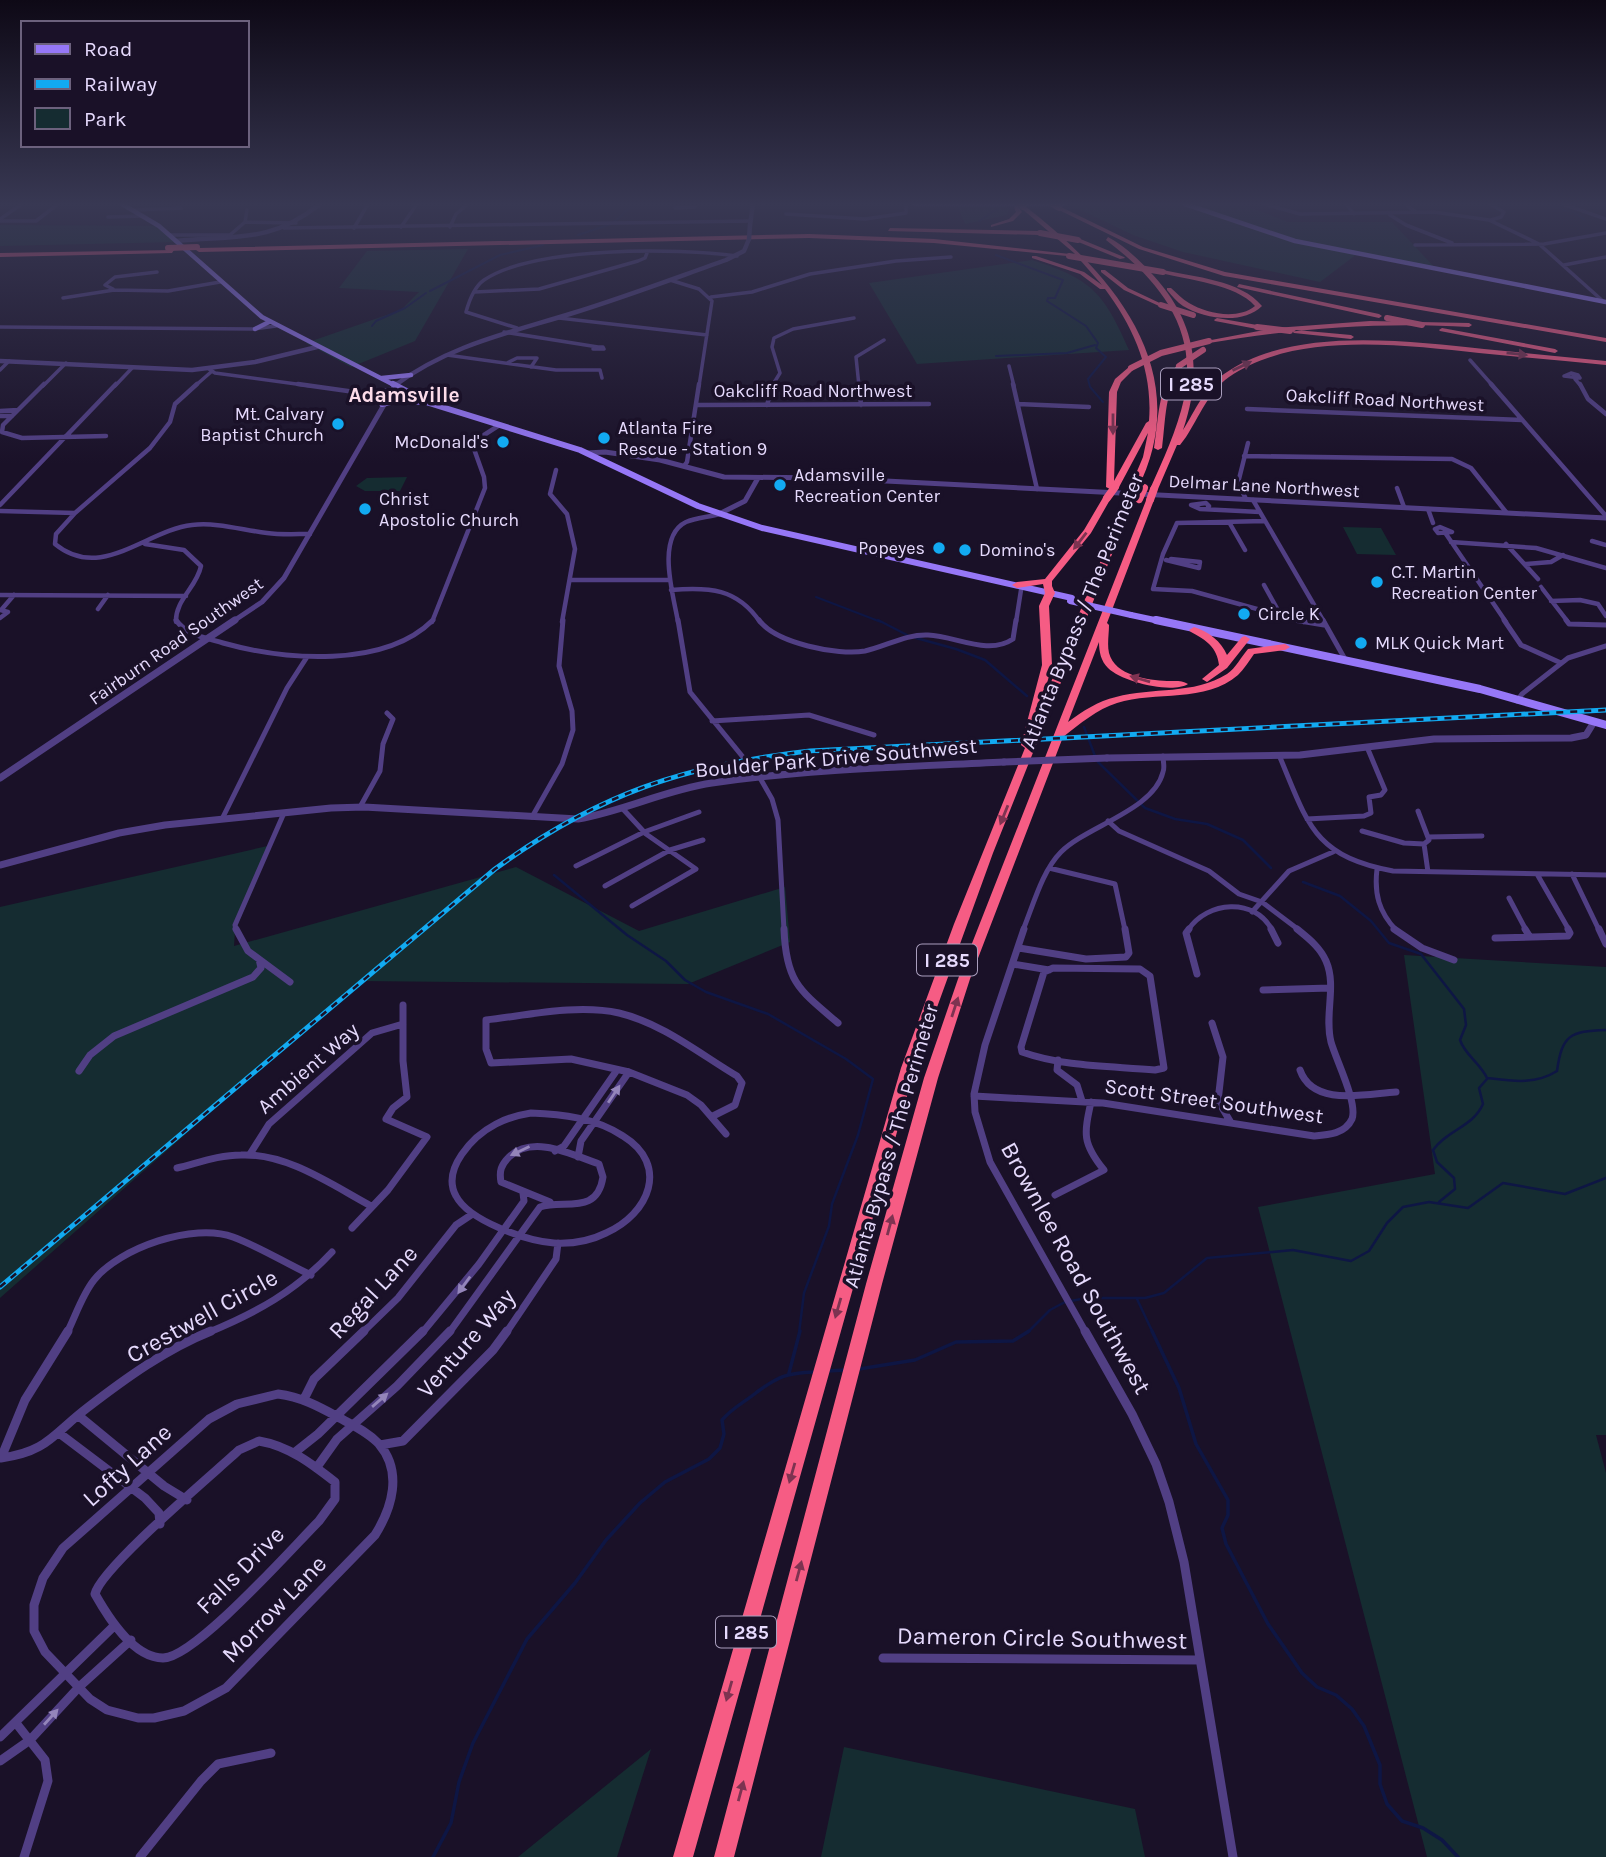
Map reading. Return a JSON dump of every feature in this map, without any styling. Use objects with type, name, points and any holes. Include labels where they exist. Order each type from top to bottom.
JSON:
[{"type":"highway","points":[[1102,291],[1139,341]]},
{"type":"highway","name":"Atlanta Bypass / The Perimeter","points":[[1110,291],[1139,341],[1152,384],[1152,440],[1139,488]]},
{"type":"highway","points":[[1130,291],[1161,305],[1256,330],[1290,331],[1450,348]]},
{"type":"highway","points":[[1155,291],[1177,312]]},
{"type":"highway","name":"Atlanta Bypass / The Perimeter","points":[[723,1857],[860,1338],[939,1054],[964,979],[1185,409],[1192,372],[1188,339],[1177,312],[1162,291]]},
{"type":"highway","points":[[1170,291],[1197,309],[1234,315],[1251,312],[1259,307],[1256,300],[1234,291]]},
{"type":"highway","points":[[1260,291],[1606,361]]},
{"type":"highway","points":[[1301,291],[1369,301]]},
{"type":"highway","points":[[1313,291],[1606,342]]},
{"type":"highway","points":[[1112,487],[1114,392],[1118,381],[1131,368],[1166,351],[1256,330],[1321,323],[1402,321],[1494,327],[1606,342]]},
{"type":"highway","points":[[1094,593],[1160,440],[1164,390],[1170,376],[1179,366],[1203,351],[1256,330]]},
{"type":"highway","points":[[1169,455],[1219,382],[1235,369],[1254,360],[1283,352],[1332,345],[1385,343],[1606,361]]},
{"type":"highway","points":[[1020,774],[1047,665],[1044,606],[1049,595],[1048,580],[1088,531],[1154,413]]},
{"type":"highway","points":[[1019,588],[1048,580]]},
{"type":"highway","name":"Atlanta Bypass / The Perimeter","points":[[683,1857],[864,1214],[927,1012],[1094,593]]},
{"type":"highway","points":[[1103,620],[1106,658],[1116,669],[1153,683],[1184,684],[1208,679],[1224,666],[1248,639]]},
{"type":"highway","points":[[1194,630],[1219,647],[1224,656],[1224,666]]},
{"type":"highway","points":[[1216,681],[1233,668],[1248,639]]},
{"type":"highway","points":[[1057,736],[1088,711],[1109,702],[1134,696],[1190,690],[1232,675],[1251,651],[1285,647]]},
{"type":"main road","points":[[231,291],[276,326],[380,378],[393,388],[429,403],[587,453],[719,514],[806,540],[1462,687],[1466,691],[1497,695],[1606,724]]},
{"type":"main road","points":[[1547,291],[1605,302]]},
{"type":"main road","points":[[255,329],[270,322]]},
{"type":"main road","points":[[380,378],[411,374]]},
{"type":"main road","points":[[383,403],[399,400],[429,403]]},
{"type":"main road","points":[[1132,613],[1194,630],[1248,639]]},
{"type":"street","points":[[63,298],[110,291]]},
{"type":"street","points":[[150,291],[170,291]]},
{"type":"street","points":[[504,291],[475,292],[466,309],[467,313],[517,328]]},
{"type":"street","points":[[369,394],[393,388],[411,374],[447,355],[504,332],[638,291]]},
{"type":"street","points":[[702,291],[711,297],[756,291]]},
{"type":"street","points":[[684,466],[687,462],[711,297]]},
{"type":"street","points":[[559,317],[707,335]]},
{"type":"street","points":[[767,405],[769,390],[780,373],[772,347],[774,338],[793,329],[854,318]]},
{"type":"street","points":[[0,327],[255,329],[276,326]]},
{"type":"street","points":[[504,332],[598,347]]},
{"type":"street","points":[[861,405],[856,357],[884,340]]},
{"type":"street","points":[[549,346],[553,341]]},
{"type":"street","points":[[310,534],[268,533],[228,524],[205,523],[172,530],[145,544],[102,555],[80,555],[64,551],[55,544],[55,537],[75,513],[150,448],[170,422],[175,404],[209,370],[277,358],[317,347]]},
{"type":"street","points":[[447,355],[531,367],[600,370],[602,378]]},
{"type":"street","points":[[507,363],[517,358],[537,358],[531,367]]},
{"type":"street","points":[[1470,360],[1606,517]]},
{"type":"street","points":[[0,361],[209,370],[369,394],[381,397],[383,403]]},
{"type":"street","points":[[0,370],[9,361]]},
{"type":"street","points":[[66,363],[1,428],[6,435],[22,438],[106,436]]},
{"type":"street","points":[[1009,366],[1037,489]]},
{"type":"street","points":[[0,505],[133,367]]},
{"type":"street","points":[[1575,379],[1588,399],[1606,414]]},
{"type":"street","name":"Fairburn Road Southwest","points":[[0,778],[262,602],[275,589],[310,534],[393,388]]},
{"type":"street","name":"Oakcliff Road Northwest","points":[[696,405],[929,404]]},
{"type":"street","points":[[1018,404],[1089,407]]},
{"type":"street","points":[[1598,405],[1605,404]]},
{"type":"street","name":"Oakcliff Road Northwest","points":[[1247,409],[1321,410],[1436,419],[1522,420]]},
{"type":"street","points":[[0,413],[18,410]]},
{"type":"street","points":[[0,413],[12,416]]},
{"type":"street","points":[[145,544],[177,548],[198,559],[201,573],[176,612],[176,622],[186,631],[281,654],[306,657],[343,654],[384,646],[419,634],[433,621],[485,488],[485,476],[474,456],[474,448],[498,426]]},
{"type":"street","points":[[1248,443],[1238,483],[1260,512],[1346,661]]},
{"type":"street","name":"Delmar Lane Northwest","points":[[587,453],[634,455],[724,477],[827,478],[1606,517]]},
{"type":"street","points":[[1244,456],[1452,460],[1471,468],[1506,512]]},
{"type":"street","points":[[532,817],[567,750],[573,732],[572,714],[558,656],[574,552],[572,527],[566,512],[550,494],[556,470]]},
{"type":"street","points":[[758,478],[744,501],[719,514],[684,523],[673,536],[667,559],[669,580],[690,692],[760,778],[772,799],[778,820],[784,936],[790,974],[800,991],[838,1023]]},
{"type":"street","points":[[1396,488],[1404,507]]},
{"type":"street","points":[[1207,509],[1260,512]]},
{"type":"street","points":[[1428,509],[1433,523]]},
{"type":"street","points":[[0,511],[75,513]]},
{"type":"street","points":[[1265,521],[1177,523],[1153,589],[1192,591],[1296,621],[1324,625]]},
{"type":"street","points":[[1229,522],[1245,550]]},
{"type":"street","points":[[1446,534],[1521,645],[1561,663]]},
{"type":"street","points":[[1592,541],[1606,545]]},
{"type":"street","points":[[1451,542],[1536,548],[1606,568]]},
{"type":"street","points":[[1506,544],[1520,563],[1551,562],[1563,555]]},
{"type":"street","points":[[1164,559],[1200,562],[1199,568],[1164,559]]},
{"type":"street","points":[[1526,564],[1538,579]]},
{"type":"street","points":[[570,580],[669,580]]},
{"type":"street","points":[[1264,584],[1279,612],[1278,615]]},
{"type":"street","points":[[1541,587],[1570,624],[1606,625]]},
{"type":"street","points":[[671,590],[706,590],[730,595],[747,604],[762,625],[772,632],[811,645],[853,653],[917,635],[991,646],[1009,644],[1013,639],[1019,588]]},
{"type":"street","points":[[0,594],[186,596]]},
{"type":"street","points":[[0,618],[8,613],[1,610],[14,595]]},
{"type":"street","points":[[98,609],[108,595]]},
{"type":"street","points":[[1551,601],[1598,604],[1606,616]]},
{"type":"street","points":[[1517,701],[1522,694],[1574,654],[1606,646]]},
{"type":"street","points":[[222,819],[287,688],[306,657]]},
{"type":"street","points":[[360,807],[380,771],[383,744],[393,719],[387,713]]},
{"type":"street","points":[[712,721],[809,715],[874,735]]},
{"type":"street","name":"Boulder Park Drive Southwest","points":[[0,865],[119,832],[284,813],[360,807],[578,819],[622,808],[674,790],[760,778],[860,769],[1004,762],[1279,755],[1457,738],[1571,738],[1586,735],[1594,722]]},
{"type":"street","points":[[1307,819],[1364,816],[1371,813],[1369,797],[1385,790],[1367,747]]},
{"type":"street","points":[[1279,755],[1313,832],[1333,852],[1354,863],[1377,869],[1428,872],[1606,875]]},
{"type":"street","name":"Brownlee Road Southwest","points":[[1163,756],[1164,766],[1150,796],[1076,839],[1049,868],[980,1057],[974,1096],[978,1128],[990,1162],[1132,1414],[1156,1464],[1168,1498],[1184,1562],[1233,1857]]},
{"type":"street","points":[[622,808],[644,832],[696,869],[632,906]]},
{"type":"street","points":[[1363,831],[1404,843],[1424,844],[1429,840],[1418,811]]},
{"type":"street","points":[[576,866],[644,832],[699,812]]},
{"type":"street","points":[[284,813],[235,925],[238,939],[290,982]]},
{"type":"street","name":"Scott Street Southwest","points":[[974,1096],[1024,1095],[1086,1101],[1314,1136],[1333,1135],[1347,1128],[1353,1119],[1354,1110],[1330,1040],[1330,988],[1326,961],[1317,946],[1302,930],[1262,902],[1239,894],[1209,871],[1119,831],[1108,821]]},
{"type":"street","points":[[1428,837],[1482,836]]},
{"type":"street","points":[[605,886],[670,850],[704,840]]},
{"type":"street","points":[[1424,844],[1428,872]]},
{"type":"street","points":[[1252,912],[1289,871],[1333,852]]},
{"type":"street","points":[[1019,948],[1082,959],[1116,959],[1126,957],[1129,953],[1115,884],[1049,868]]},
{"type":"street","points":[[1377,869],[1373,886],[1389,924],[1400,935],[1426,952],[1454,960]]},
{"type":"street","points":[[1495,938],[1560,937],[1570,933],[1537,874]]},
{"type":"street","points":[[1572,874],[1606,944]]},
{"type":"street","points":[[1509,898],[1530,937]]},
{"type":"street","points":[[1197,974],[1186,933],[1195,918],[1206,911],[1220,908],[1252,912],[1266,918],[1278,943]]},
{"type":"street","points":[[79,1072],[90,1055],[114,1035],[253,977],[261,968],[259,959]]},
{"type":"street","points":[[1013,964],[1050,970],[1140,969],[1150,976],[1164,1068],[1155,1070],[1028,1055],[1022,1052],[1021,1047],[1044,972],[1050,970]]},
{"type":"street","points":[[1262,990],[1330,988]]},
{"type":"street","points":[[352,1228],[388,1190],[427,1137],[386,1119],[393,1108],[407,1097],[403,1005]]},
{"type":"street","points":[[713,1116],[735,1105],[742,1083],[737,1076],[661,1031],[627,1016],[600,1012],[558,1013],[486,1020],[486,1049],[491,1063],[571,1059],[629,1073],[687,1095],[713,1116],[726,1134]]},
{"type":"street","points":[[1212,1023],[1223,1057],[1219,1101],[1230,1121]]},
{"type":"street","name":"Ambient Way","points":[[250,1154],[269,1124],[372,1033],[403,1024]]},
{"type":"street","points":[[1055,1195],[1104,1170],[1087,1150],[1083,1140],[1086,1101],[1081,1088],[1057,1070],[1059,1059]]},
{"type":"street","points":[[555,1151],[564,1146],[617,1070]]},
{"type":"street","points":[[1300,1070],[1313,1090],[1348,1095],[1396,1092]]},
{"type":"street","points":[[578,1157],[581,1141],[596,1124],[629,1073]]},
{"type":"street","points":[[531,1113],[552,1113],[596,1124],[624,1135],[642,1149],[651,1169],[650,1188],[641,1208],[621,1227],[580,1242],[558,1243],[504,1230],[471,1215],[457,1199],[453,1175],[460,1157],[480,1133],[501,1121],[531,1113]]},
{"type":"street","points":[[529,1146],[578,1157],[598,1164],[603,1170],[603,1184],[596,1194],[579,1205],[550,1202],[501,1182],[500,1175],[506,1159],[513,1151],[529,1146]]},
{"type":"street","points":[[177,1168],[250,1154],[291,1166],[371,1206]]},
{"type":"street","points":[[294,1453],[432,1324],[504,1230],[524,1201],[523,1193]]},
{"type":"street","points":[[317,1467],[325,1453],[353,1424],[397,1386],[456,1325],[540,1207],[550,1202]]},
{"type":"street","name":"Regal Lane","points":[[305,1397],[314,1379],[406,1289],[456,1225],[471,1215]]},
{"type":"street","name":"Crestwell Circle","points":[[311,1275],[231,1236],[217,1233],[169,1237],[112,1265],[96,1278],[87,1291],[63,1341],[22,1407],[1,1458],[24,1455],[46,1445],[79,1416],[160,1356],[188,1340],[244,1318],[281,1298],[311,1275],[332,1252]]},
{"type":"street","name":"Venture Way","points":[[380,1445],[402,1441],[493,1350],[556,1259],[558,1243]]},
{"type":"street","name":"Lofty Lane","points":[[66,1675],[55,1666],[36,1634],[33,1624],[37,1594],[58,1555],[131,1486],[213,1416],[252,1398],[278,1395],[305,1397],[353,1424]]},
{"type":"street","points":[[79,1416],[163,1486],[187,1500]]},
{"type":"street","points":[[353,1424],[380,1445]]},
{"type":"street","points":[[60,1433],[131,1486],[159,1513],[160,1524]]},
{"type":"street","name":"Falls Drive","points":[[259,1441],[276,1443],[317,1467],[335,1482],[335,1499],[319,1521],[186,1651],[164,1658],[150,1656],[115,1625],[94,1594],[97,1586],[116,1564],[239,1450],[259,1441]]},
{"type":"street","name":"Morrow Lane","points":[[66,1675],[105,1710],[148,1717],[181,1714],[206,1702],[226,1688],[375,1535],[390,1511],[392,1484],[389,1462],[380,1445]]},
{"type":"street","points":[[0,1737],[115,1625]]},
{"type":"street","points":[[0,1761],[30,1740],[79,1687],[131,1640]]},
{"type":"street","name":"Dameron Circle Southwest","points":[[883,1657],[1199,1661]]},
{"type":"street","points":[[16,1723],[45,1760],[48,1781],[24,1857]]},
{"type":"street","points":[[140,1857],[201,1781],[218,1764],[271,1753]]},
{"type":"green space","points":[[392,291],[444,291],[415,341],[351,367],[306,343],[401,310],[419,292]]},
{"type":"green space","points":[[874,291],[1094,291],[1112,315],[1129,350],[917,364]]},
{"type":"green space","points":[[407,477],[400,491],[365,491],[356,486],[367,478]]},
{"type":"green space","points":[[1343,527],[1381,528],[1396,555],[1357,554]]},
{"type":"green space","points":[[272,845],[235,931],[234,946],[516,867],[639,931],[785,887],[790,942],[688,984],[359,981],[0,1298],[0,907]]},
{"type":"green space","points":[[1404,955],[1606,967],[1606,1435],[1596,1435],[1606,1473],[1606,1857],[1427,1857],[1258,1207],[1435,1174]]},
{"type":"green space","points":[[844,1747],[1135,1809],[1145,1857],[821,1857]]},
{"type":"green space","points":[[651,1749],[617,1857],[518,1857]]},
{"type":"waterway","points":[[1058,291],[1055,298],[1048,298],[1047,301],[1086,326],[1098,343],[1096,348],[1106,357],[1088,379],[1090,387],[1103,402]]},
{"type":"waterway","points":[[372,326],[376,321],[405,308],[426,293]]},
{"type":"waterway","points":[[996,356],[1067,353],[1095,345]]},
{"type":"waterway","points":[[816,597],[881,622]]},
{"type":"waterway","points":[[878,620],[909,636]]},
{"type":"waterway","points":[[916,638],[985,660],[1027,696]]},
{"type":"waterway","points":[[1084,727],[1095,756]]},
{"type":"waterway","points":[[1098,762],[1145,808],[1175,819],[1207,824],[1243,840],[1271,868]]},
{"type":"waterway","points":[[554,875],[627,935],[666,961],[685,980],[706,992],[768,1014],[846,1059],[873,1079],[858,1135],[832,1204],[829,1226],[804,1293],[799,1333]]},
{"type":"waterway","points":[[1303,882],[1340,896],[1371,921],[1389,943],[1421,954],[1464,1009],[1466,1025],[1460,1040],[1487,1078],[1523,1081],[1549,1075],[1557,1071],[1565,1042],[1570,1037],[1584,1032],[1606,1030]]},
{"type":"waterway","points":[[1439,1202],[1455,1189],[1454,1178],[1437,1162],[1433,1150],[1479,1112],[1483,1104],[1479,1088],[1487,1079]]},
{"type":"waterway","points":[[1029,1331],[1050,1310],[1065,1302],[1087,1298],[1145,1298],[1164,1293],[1207,1258],[1293,1250],[1351,1261],[1369,1251],[1387,1223],[1403,1207],[1429,1202],[1468,1208],[1503,1183],[1565,1194],[1606,1178]]},
{"type":"waterway","points":[[1137,1299],[1153,1333]]},
{"type":"waterway","points":[[789,1373],[800,1331]]},
{"type":"waterway","points":[[859,1369],[915,1360],[956,1342],[1013,1341],[1029,1331]]},
{"type":"waterway","points":[[1152,1331],[1179,1388],[1196,1444],[1228,1500],[1228,1515],[1222,1528],[1226,1544],[1268,1624],[1302,1673],[1317,1687],[1336,1695],[1352,1709],[1364,1726],[1380,1765],[1380,1784],[1387,1804],[1402,1821],[1423,1828],[1442,1840],[1458,1857]]},
{"type":"waterway","points":[[827,1371],[845,1370]]},
{"type":"waterway","points":[[433,1857],[451,1823],[459,1782],[473,1743],[527,1639],[575,1583],[606,1540],[640,1503],[665,1482],[709,1459],[720,1448],[724,1434],[722,1420],[726,1415],[778,1379],[814,1372]]},
{"type":"railway","points":[[0,1287],[495,869],[570,821],[644,787],[722,765],[810,751],[1606,710]]},
{"type":"place","name":"Mt. Calvary Baptist Church","points":[[338,424]]},
{"type":"place","name":"Atlanta Fire Rescue - Station 9","points":[[604,438]]},
{"type":"place","name":"McDonald's","points":[[503,442]]},
{"type":"place","name":"Adamsville Recreation Center","points":[[780,485]]},
{"type":"place","name":"Christ Apostolic Church","points":[[365,509]]},
{"type":"place","name":"Popeyes","points":[[939,548]]},
{"type":"place","name":"Domino's","points":[[965,550]]},
{"type":"place","name":"C.T. Martin Recreation Center","points":[[1377,582]]},
{"type":"place","name":"Circle K","points":[[1244,614]]},
{"type":"place","name":"MLK Quick Mart","points":[[1361,643]]},
{"type":"district","name":"Adamsville","points":[[404,395]]}]
